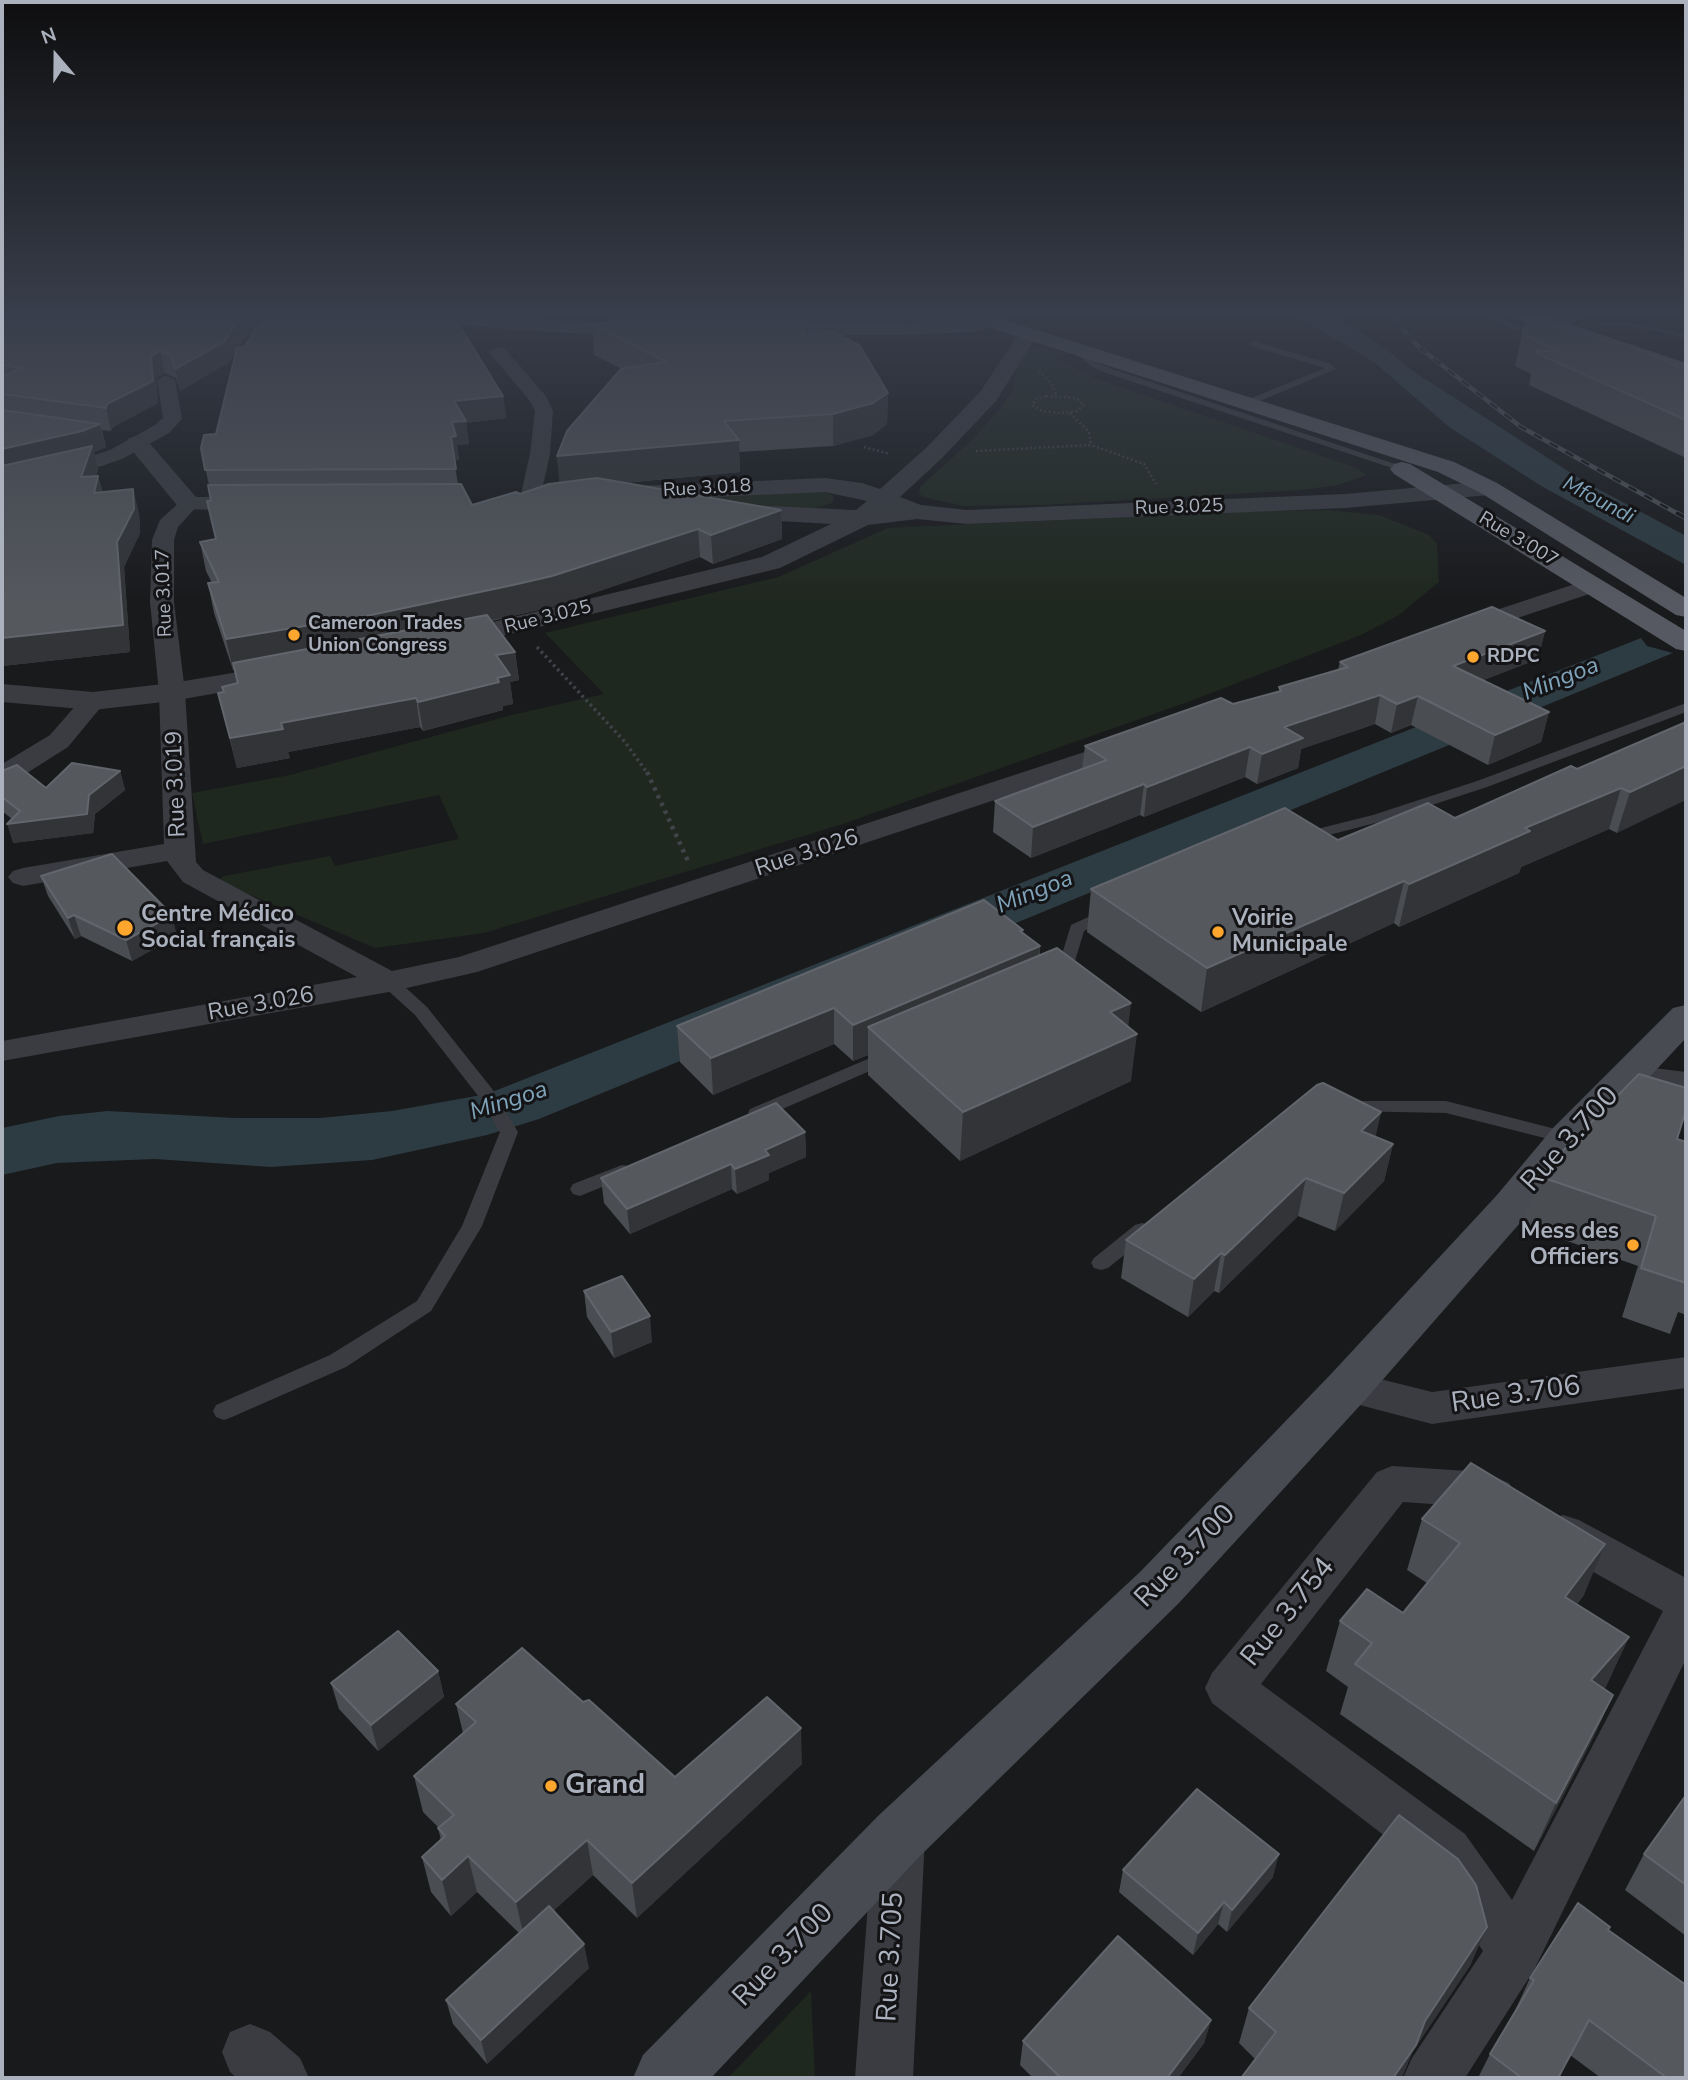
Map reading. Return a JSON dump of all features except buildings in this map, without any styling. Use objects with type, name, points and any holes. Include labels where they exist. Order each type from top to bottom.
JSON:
[{"type":"main road","name":"Rue 3.007","points":[[1261,409],[1420,457],[1489,488],[1686,609]]},
{"type":"main road","name":"Rue 3.007","points":[[1349,437],[1686,643]]},
{"type":"main road","name":"Rue 3.700","points":[[666,2078],[899,1836],[1159,1588],[1348,1387],[1568,1138],[1686,1016]]},
{"type":"street","points":[[2,483],[95,462],[117,454],[162,429],[173,419],[171,409]]},
{"type":"street","points":[[529,503],[540,454],[543,409]]},
{"type":"street","points":[[862,518],[934,453],[976,409]]},
{"type":"street","points":[[110,439],[137,443],[189,504],[284,503]]},
{"type":"street","name":"Rue 3.018","points":[[862,518],[592,500],[804,484],[843,487],[884,497]]},
{"type":"street","name":"Rue 3.025","points":[[428,645],[517,626],[771,563],[862,518],[917,512],[967,517],[1171,509],[1441,494],[1489,488]]},
{"type":"street","name":"Rue 3.025","points":[[884,497],[917,512]]},
{"type":"street","points":[[502,503],[554,503]]},
{"type":"street","name":"Rue 3.017","points":[[172,692],[162,602],[163,540],[168,525],[189,504]]},
{"type":"street","points":[[1440,635],[1593,585]]},
{"type":"street","points":[[2,693],[93,701],[172,692],[312,668]]},
{"type":"street","name":"Rue 3.019","points":[[172,692],[179,850],[182,864],[192,876],[388,982]]},
{"type":"street","points":[[2,772],[18,766],[59,741],[93,701]]},
{"type":"street","name":"Rue 3.026","points":[[2,1051],[388,982],[466,965],[1146,740]]},
{"type":"street","points":[[23,877],[179,850]]},
{"type":"street","points":[[1629,1076],[1686,1083]]},
{"type":"street","name":"Rue 3.706","points":[[1348,1387],[1432,1408],[1686,1372]]},
{"type":"street","name":"Rue 3.754","points":[[1515,1951],[1447,1852],[1229,1688],[1392,1484],[1483,1490],[1686,1601]]},
{"type":"street","points":[[1432,2078],[1515,1951],[1686,1612]]},
{"type":"street","name":"Rue 3.705","points":[[884,2078],[899,1836]]},
{"type":"lane","points":[[1224,409],[1396,466]]},
{"type":"lane","points":[[1280,842],[1391,814],[1568,753],[1686,706]]},
{"type":"lane","points":[[1044,988],[1063,978],[1077,928],[1122,907]]},
{"type":"lane","name":"Rue 3.019","points":[[224,1411],[338,1361],[424,1306],[472,1226],[509,1132],[487,1094],[421,1011],[388,982]]},
{"type":"lane","points":[[743,1119],[906,1048]]},
{"type":"lane","points":[[1327,1107],[1446,1107],[1568,1138]]},
{"type":"lane","points":[[580,1189],[642,1162]]},
{"type":"lane","points":[[1101,1263],[1154,1221]]},
{"type":"path","points":[[1039,409],[1070,413],[1080,409]]},
{"type":"path","points":[[1070,413],[1089,432],[1091,445]]},
{"type":"path","points":[[934,453],[1091,445],[1144,464],[1171,509]]},
{"type":"path","points":[[864,447],[888,453]]},
{"type":"path","points":[[517,626],[625,742],[646,770],[701,889]]},
{"type":"shaded area","points":[[1000,409],[1185,409],[1354,467],[1367,475],[1338,485],[1303,490],[1043,505],[963,506],[923,497],[919,493],[920,487],[972,440]]},
{"type":"shaded area","points":[[824,491],[833,496],[834,500],[830,504],[811,509],[689,502],[688,497]]},
{"type":"shaded area","points":[[1328,510],[1379,515],[1429,535],[1437,544],[1439,582],[1399,615],[1361,635],[1193,700],[843,824],[484,933],[375,948],[218,881],[224,876],[330,856],[335,866],[459,839],[439,795],[203,844],[192,793],[290,775],[512,715],[604,694],[545,633],[778,577],[888,528]]},
{"type":"shaded area","points":[[811,1991],[815,2078],[728,2078]]},
{"type":"water","name":"Mfoundi","points":[[1428,409],[1472,409],[1585,482],[1686,536],[1686,565],[1543,487],[1449,427]]},
{"type":"water","name":"Mingoa","points":[[1641,638],[1647,646],[1673,653],[539,1119],[487,1135],[372,1160],[271,1167],[155,1159],[57,1163],[2,1175],[2,1128],[59,1116],[108,1111],[234,1118],[320,1118],[392,1111],[487,1094]]},
{"type":"railway","points":[[1498,409],[1521,427],[1680,515]]},
{"type":"railway","points":[[1677,513],[1686,518]]},
{"type":"place","name":"Cameroon Trades Union Congress","points":[[294,635]]},
{"type":"place","name":"RDPC","points":[[1473,657]]},
{"type":"place","name":"Centre Médico Social français","points":[[125,928]]},
{"type":"place","name":"Voirie Municipale","points":[[1218,932]]},
{"type":"place","name":"Mess des Officiers","points":[[1633,1245]]},
{"type":"place","name":"Grand","points":[[551,1786]]}]
